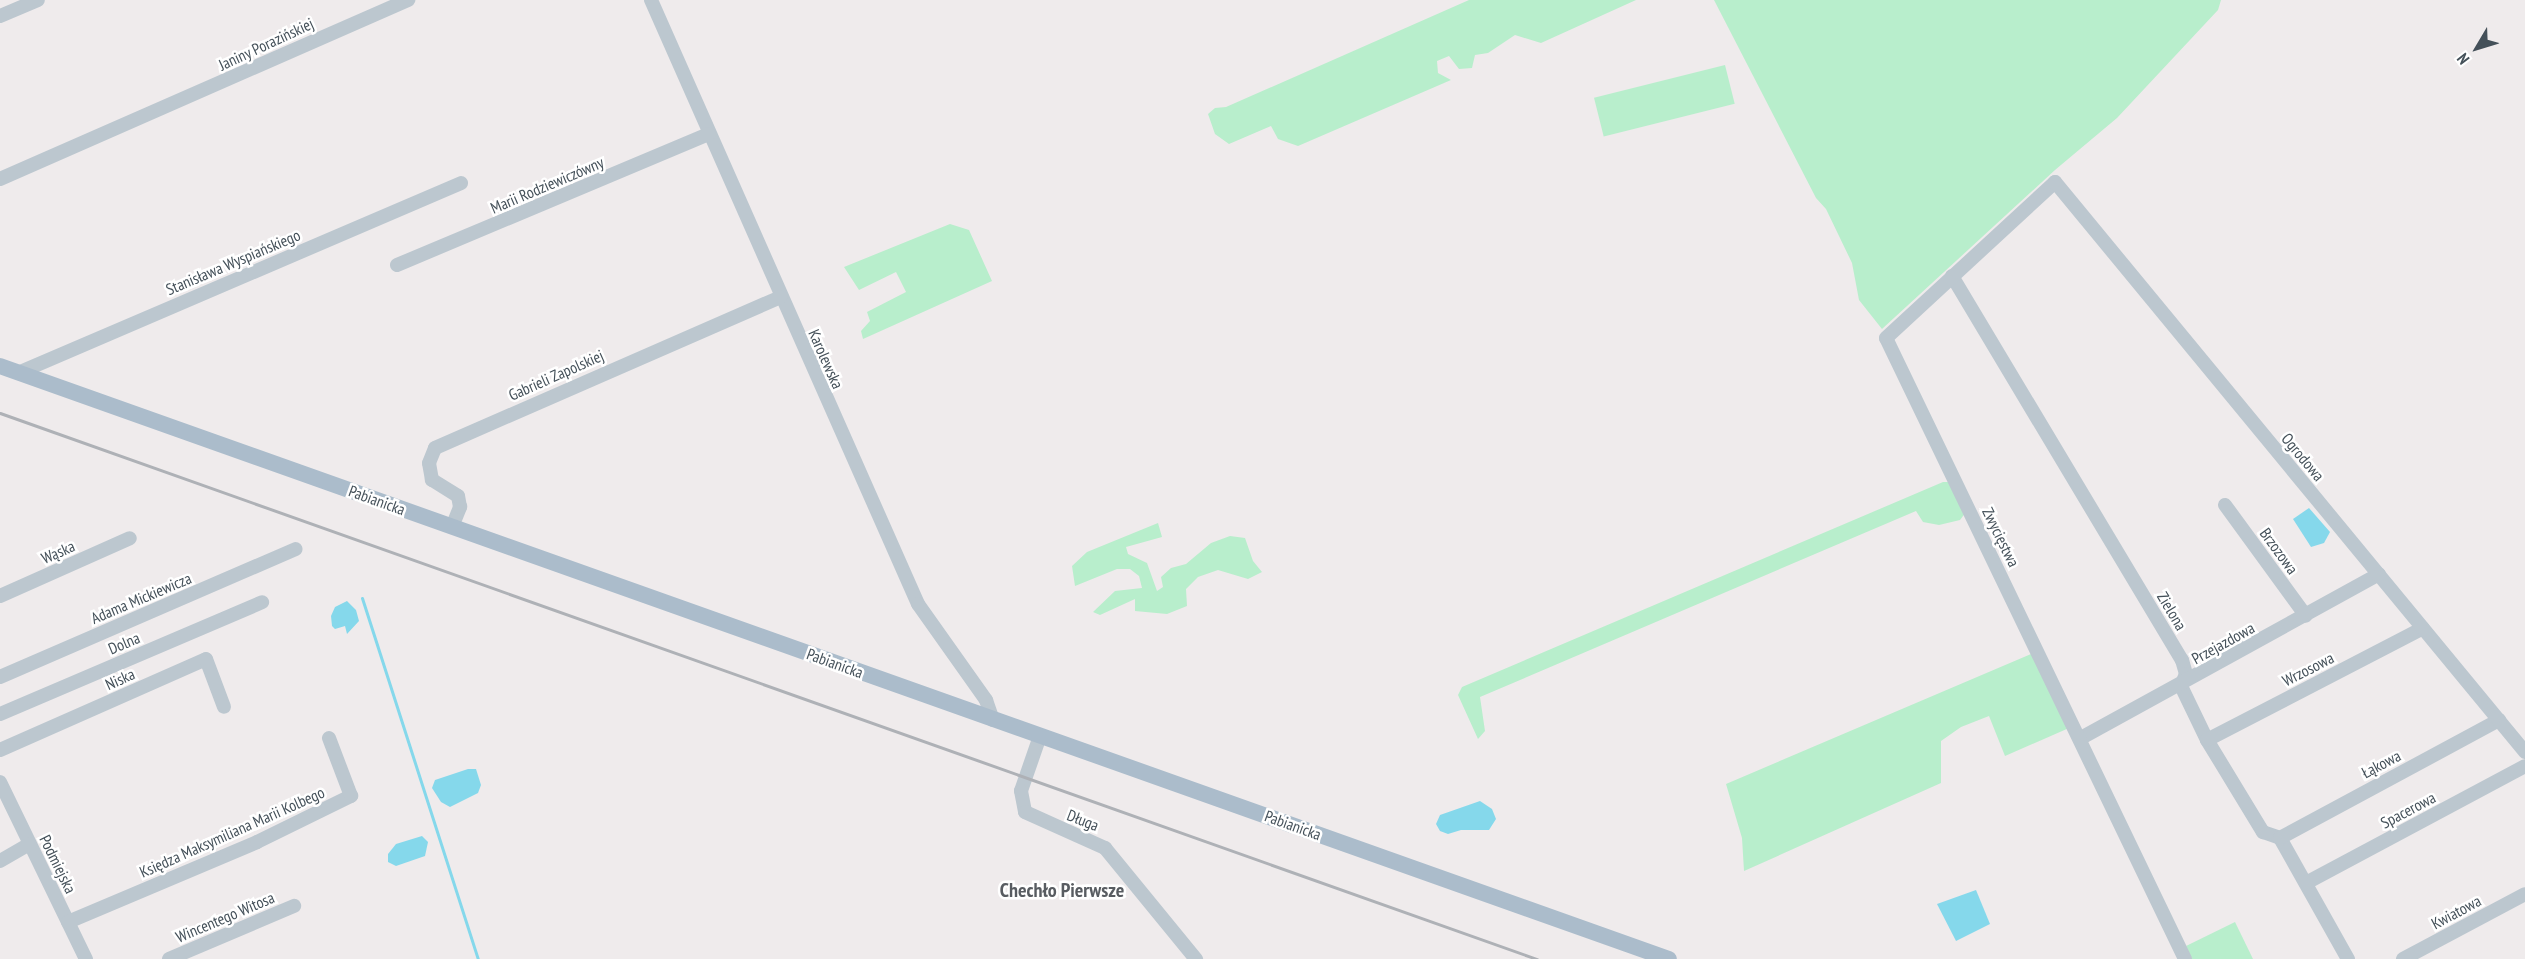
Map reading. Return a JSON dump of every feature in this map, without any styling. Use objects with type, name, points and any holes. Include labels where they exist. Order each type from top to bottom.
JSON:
[{"type":"main road","name":"Pabianicka","points":[[0,366],[1669,959]]},
{"type":"street","points":[[0,16],[38,0]]},
{"type":"street","name":"Janiny Porazińskiej","points":[[0,179],[408,0]]},
{"type":"street","name":"Karolewska","points":[[651,0],[780,297],[918,604],[986,700],[993,720]]},
{"type":"street","name":"Marii Rodziewiczówny","points":[[398,265],[709,134]]},
{"type":"street","name":"Zwycięstwa","points":[[2055,182],[1886,338],[2081,738],[2185,959]]},
{"type":"street","name":"Ogrodowa","points":[[2055,182],[2525,752]]},
{"type":"street","name":"Stanisława Wyspiańskiego","points":[[18,373],[461,183]]},
{"type":"street","name":"Zielona","points":[[1952,276],[2182,660],[2186,674],[2181,686],[2207,740],[2263,832],[2280,838],[2348,959]]},
{"type":"street","name":"Gabrieli Zapolskiej","points":[[452,527],[460,507],[458,496],[432,480],[429,463],[435,448],[780,297]]},
{"type":"street","name":"Brzozowa","points":[[2225,505],[2306,616]]},
{"type":"street","name":"Wąska","points":[[0,596],[130,538]]},
{"type":"street","name":"Adama Mickiewicza","points":[[0,677],[296,549]]},
{"type":"street","name":"Przejazdowa","points":[[2081,738],[2181,686],[2379,574]]},
{"type":"street","name":"Dolna","points":[[0,714],[262,602]]},
{"type":"street","name":"Wrzosowa","points":[[2207,740],[2423,628]]},
{"type":"street","name":"Niska","points":[[0,750],[206,659],[224,707]]},
{"type":"street","name":"Łąkowa","points":[[2280,838],[2499,720]]},
{"type":"street","name":"Długa","points":[[1040,735],[1022,791],[1025,812],[1105,848],[1196,959]]},
{"type":"street","name":"Księdza Maksymiliana Marii Kolbego","points":[[68,922],[257,842],[351,796],[329,738]]},
{"type":"street","name":"Spacerowa","points":[[2306,883],[2525,766]]},
{"type":"street","name":"Podmiejska","points":[[1,789],[86,959]]},
{"type":"street","points":[[0,861],[30,844]]},
{"type":"street","name":"Kwiatowa","points":[[2403,959],[2525,894]]},
{"type":"street","name":"Wincentego Witosa","points":[[169,959],[294,906]]},
{"type":"green space","points":[[1469,0],[1636,0],[1541,43],[1515,35],[1488,53],[1475,55],[1472,68],[1459,69],[1449,56],[1437,61],[1438,73],[1451,80],[1298,146],[1278,139],[1271,126],[1229,144],[1215,134],[1208,114],[1215,108],[1226,107]]},
{"type":"green space","points":[[1714,0],[2221,0],[2218,10],[2117,118],[2055,170],[1882,329],[1859,300],[1852,263],[1826,209],[1816,198]]},
{"type":"green space","points":[[1725,65],[1735,104],[1604,136],[1594,98]]},
{"type":"green space","points":[[950,224],[969,230],[992,281],[863,339],[861,331],[870,321],[867,312],[906,292],[896,272],[859,290],[844,267]]},
{"type":"green space","points":[[1943,482],[1952,482],[1966,512],[1960,520],[1939,525],[1923,522],[1916,511],[1480,697],[1485,731],[1478,739],[1458,695],[1462,687]]},
{"type":"green space","points":[[1158,523],[1162,537],[1126,547],[1128,554],[1147,563],[1157,591],[1163,587],[1161,577],[1171,568],[1186,564],[1211,543],[1230,536],[1245,538],[1253,561],[1262,572],[1248,579],[1218,570],[1198,577],[1186,589],[1187,606],[1167,614],[1135,611],[1135,599],[1100,615],[1093,612],[1115,591],[1142,588],[1139,576],[1130,569],[1117,569],[1075,586],[1072,566],[1087,552]]},
{"type":"green space","points":[[2038,651],[2069,728],[2005,756],[1989,716],[1961,727],[1941,741],[1941,783],[1744,871],[1742,838],[1726,784]]},
{"type":"green space","points":[[2235,922],[2253,959],[2192,959],[2186,946]]},
{"type":"water","points":[[2309,508],[2330,532],[2324,543],[2311,547],[2293,519]]},
{"type":"water","points":[[347,601],[356,610],[359,621],[347,634],[345,626],[335,629],[332,626],[331,616],[335,607]]},
{"type":"water","points":[[468,769],[476,769],[481,785],[478,793],[450,807],[441,802],[432,788],[435,780]]},
{"type":"water","points":[[1480,801],[1492,809],[1496,819],[1489,830],[1461,830],[1448,834],[1440,831],[1436,824],[1440,815]]},
{"type":"water","points":[[422,836],[428,842],[425,856],[396,866],[388,862],[388,854],[396,844]]},
{"type":"water","points":[[1976,890],[1990,924],[1956,941],[1937,904]]},
{"type":"waterway","points":[[362,598],[478,959]]},
{"type":"railway","points":[[0,413],[1537,959]]},
{"type":"district","name":"Chechło Pierwsze","points":[[1062,890]]}]
